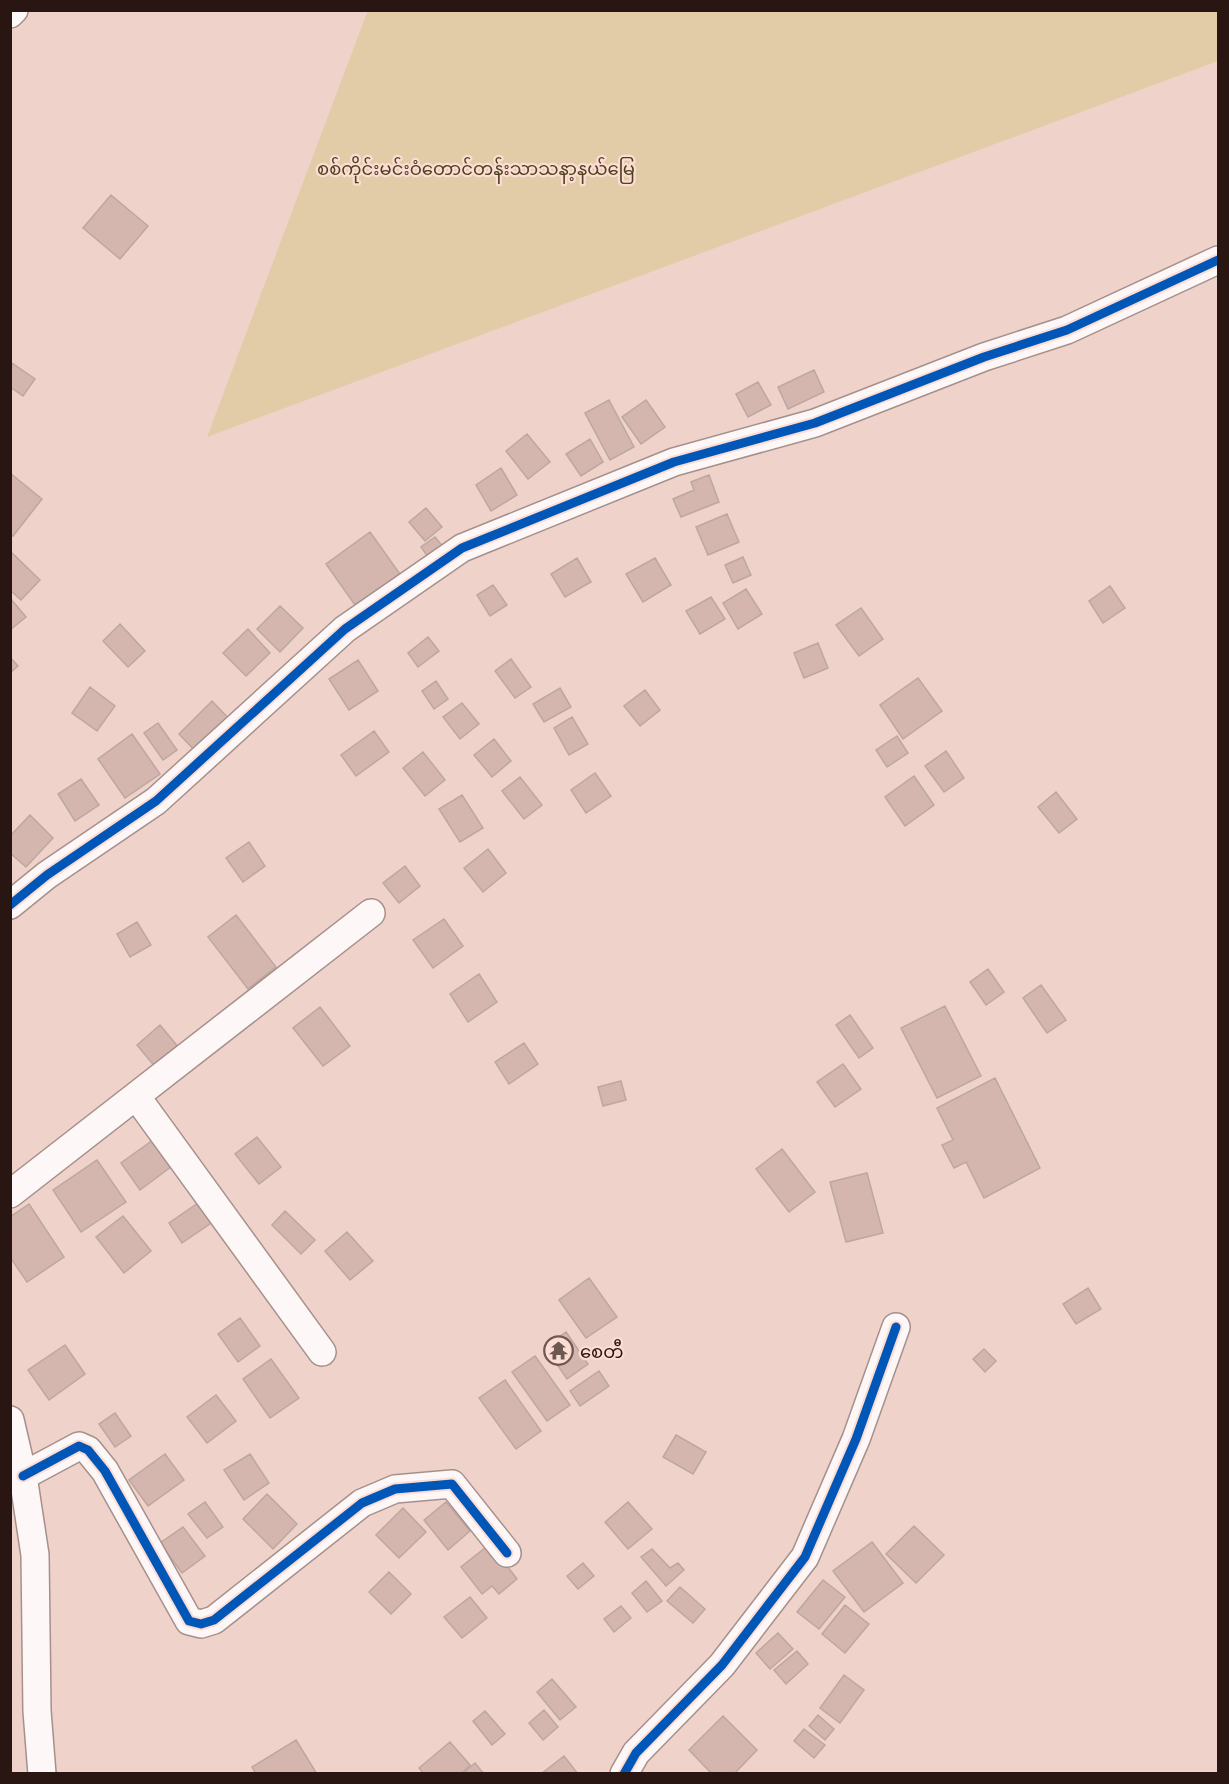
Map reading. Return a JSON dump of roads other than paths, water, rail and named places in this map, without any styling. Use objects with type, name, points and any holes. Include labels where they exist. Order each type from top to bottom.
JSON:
[{"type":"street","points":[[10,14],[14,10]]},
{"type":"street","points":[[10,905],[47,875],[156,801],[345,629],[462,548],[674,462],[815,423],[984,357],[1067,330],[1218,260]]},
{"type":"street","points":[[10,1194],[371,913]]},
{"type":"street","points":[[136,1096],[322,1352]]},
{"type":"street","points":[[624,1773],[636,1753],[722,1665],[805,1557],[856,1439],[896,1327]]},
{"type":"street","points":[[10,1420],[23,1476],[35,1555],[37,1711],[42,1773]]},
{"type":"street","points":[[23,1476],[79,1446],[88,1450],[105,1471],[189,1621],[201,1624],[214,1620],[362,1503],[395,1490],[452,1484],[507,1553]]},
{"type":"place","name":"စေတီ","points":[[559,1351]]},
{"type":"park label","name":"စစ်ကိုင်းမင်းဝံတောင်တန်းသာသနာ့နယ်မြေ","points":[[476,168]]}]
